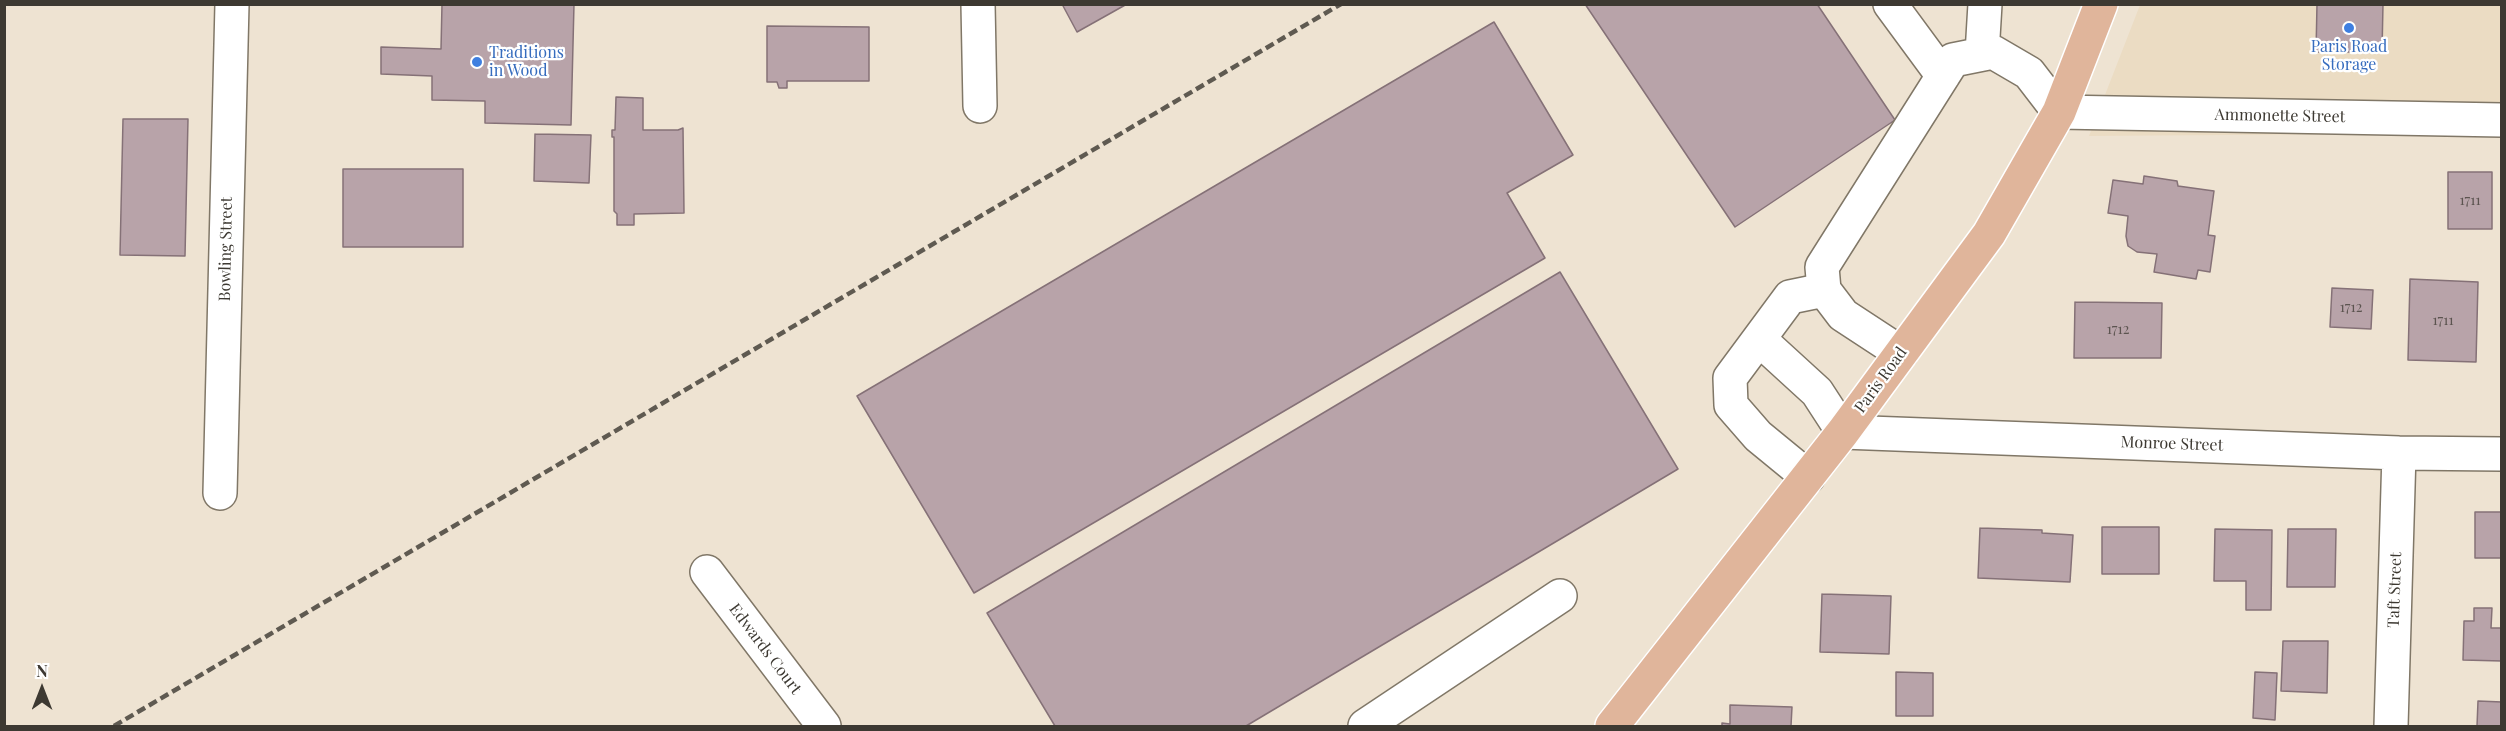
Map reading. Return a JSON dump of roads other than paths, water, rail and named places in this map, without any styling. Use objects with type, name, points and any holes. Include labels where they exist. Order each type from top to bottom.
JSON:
[{"type":"main road","name":"Paris Road","points":[[1612,726],[1843,432],[1989,234],[2058,112],[2101,4]]},
{"type":"street","name":"Bowling Street","points":[[220,493],[232,4]]},
{"type":"street","points":[[978,4],[980,106]]},
{"type":"street","points":[[1890,4],[1943,76]]},
{"type":"street","points":[[1982,54],[1985,4]]},
{"type":"street","points":[[1901,353],[1843,315],[1824,290],[1822,267],[1953,60],[1993,52],[2029,73],[2058,112]]},
{"type":"street","name":"Ammonette Street","points":[[2058,112],[2502,120]]},
{"type":"street","points":[[1808,477],[1758,436],[1731,405],[1730,378],[1790,297],[1824,290]]},
{"type":"street","points":[[1759,339],[1817,392],[1843,432]]},
{"type":"street","name":"Monroe Street","points":[[1843,432],[2398,453],[2502,454]]},
{"type":"street","name":"Taft Street","points":[[2391,726],[2398,453]]},
{"type":"street","name":"Edwards Court","points":[[706,572],[824,726]]},
{"type":"street","points":[[1365,726],[1560,596]]},
{"type":"railway","points":[[114,726],[1341,4]]},
{"type":"place","name":"Paris Road Storage","points":[[2349,28]]},
{"type":"place","name":"Traditions in Wood","points":[[477,62]]}]
